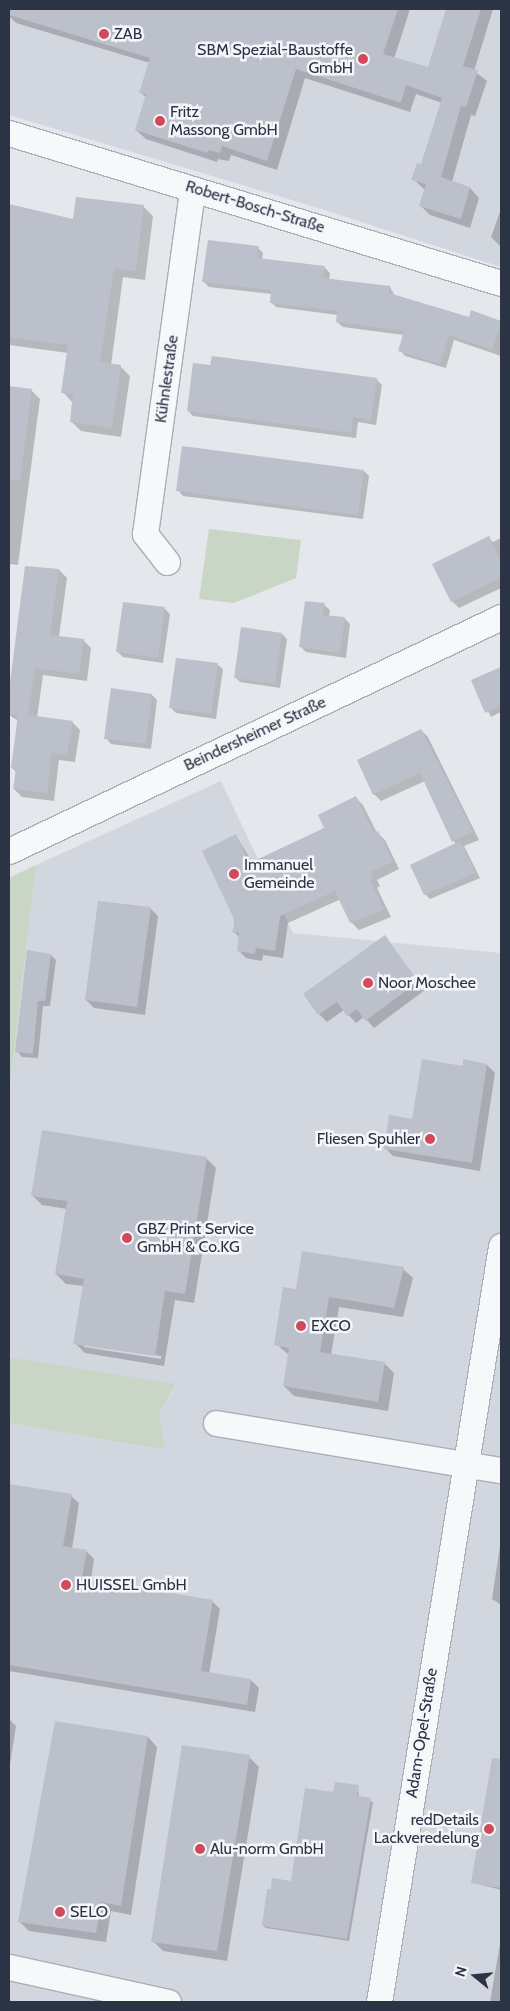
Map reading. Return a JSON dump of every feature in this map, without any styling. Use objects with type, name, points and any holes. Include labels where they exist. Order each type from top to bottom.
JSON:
[{"type":"street","name":"Robert-Bosch-Straße","points":[[9,133],[501,283]]},
{"type":"street","name":"Kühnlestraße","points":[[167,562],[145,534],[192,188]]},
{"type":"street","name":"Beindersheimer Straße","points":[[9,851],[501,617]]},
{"type":"street","name":"Adam-Opel-Straße","points":[[379,2002],[501,1246]]},
{"type":"street","points":[[216,1423],[501,1470]]},
{"type":"street","points":[[9,1967],[168,2002]]},
{"type":"shaded area","points":[[9,9],[501,9],[501,267],[315,207],[9,115]]},
{"type":"shaded area","points":[[221,781],[293,933],[501,953],[501,2002],[9,2002],[9,1423],[164,1450],[159,1414],[176,1385],[9,1357],[9,1094],[36,865]]},
{"type":"green space","points":[[209,529],[301,540],[296,578],[234,603],[199,599]]},
{"type":"green space","points":[[36,865],[9,1094],[9,878]]},
{"type":"green space","points":[[9,1357],[176,1384],[159,1414],[165,1450],[9,1423]]},
{"type":"building","points":[[9,9],[398,9],[383,54],[428,67],[446,9],[481,9],[463,66],[478,70],[466,107],[461,106],[441,177],[470,187],[461,219],[419,206],[426,184],[411,180],[417,163],[421,164],[442,98],[406,85],[401,103],[296,69],[267,161],[222,146],[220,153],[209,150],[207,153],[135,130],[146,94],[139,93],[150,58],[9,15]]},
{"type":"building","points":[[76,197],[144,205],[136,271],[114,268],[100,362],[121,365],[112,428],[70,422],[73,394],[61,393],[68,345],[9,337],[9,204],[73,219]]},
{"type":"building","points":[[208,240],[259,246],[257,258],[325,266],[323,278],[390,286],[389,293],[469,317],[471,310],[501,321],[501,324],[492,350],[449,335],[440,364],[398,351],[404,331],[336,322],[337,311],[270,303],[271,290],[202,282]]},
{"type":"building","points":[[212,356],[377,378],[371,420],[353,417],[351,433],[187,411],[193,363],[210,365]]},
{"type":"building","points":[[9,386],[32,389],[20,480],[9,480]]},
{"type":"building","points":[[182,446],[364,470],[358,515],[176,491]]},
{"type":"building","points":[[489,536],[501,561],[501,578],[451,602],[432,564]]},
{"type":"building","points":[[25,566],[59,569],[50,635],[84,639],[79,674],[35,668],[28,715],[73,721],[67,755],[52,753],[47,793],[13,789],[16,769],[11,768],[18,715],[9,714],[9,690]]},
{"type":"building","points":[[305,601],[325,603],[323,615],[345,617],[340,653],[299,647]]},
{"type":"building","points":[[123,602],[165,607],[158,658],[116,652]]},
{"type":"building","points":[[241,627],[282,633],[275,684],[234,678]]},
{"type":"building","points":[[176,658],[218,663],[211,714],[169,708]]},
{"type":"building","points":[[501,667],[501,705],[485,713],[471,680]]},
{"type":"building","points":[[111,688],[152,694],[146,744],[104,739]]},
{"type":"building","points":[[421,729],[473,832],[452,842],[420,773],[373,795],[357,760]]},
{"type":"building","points":[[356,796],[374,833],[378,831],[393,862],[370,872],[374,878],[370,880],[384,910],[350,923],[335,891],[280,916],[275,951],[256,948],[255,954],[237,951],[239,933],[232,932],[235,921],[202,851],[236,834],[250,863],[324,828],[318,815]]},
{"type":"building","points":[[460,841],[476,873],[424,895],[410,865]]},
{"type":"building","points":[[98,901],[151,907],[137,1007],[85,1000]]},
{"type":"building","name":"Noor Moschee","points":[[385,935],[418,982],[365,1021],[357,1009],[347,1016],[337,1002],[318,1015],[303,994]]},
{"type":"building","points":[[27,950],[51,954],[45,1001],[38,1001],[33,1054],[15,1052]]},
{"type":"building","points":[[422,1059],[463,1066],[463,1059],[487,1064],[472,1163],[384,1149],[389,1115],[412,1119]]},
{"type":"building","name":"GBZ Print Service GmbH & Co.KG","points":[[42,1130],[207,1157],[185,1294],[165,1291],[155,1356],[73,1344],[84,1279],[55,1274],[67,1201],[31,1196]]},
{"type":"building","name":"EXCO","points":[[302,1251],[404,1267],[394,1308],[329,1297],[320,1352],[385,1362],[378,1402],[283,1386],[289,1348],[274,1345],[283,1287],[296,1289]]},
{"type":"building","name":"HUISSEL GmbH","points":[[9,1484],[72,1494],[63,1546],[87,1550],[82,1578],[213,1600],[201,1671],[251,1679],[247,1705],[9,1665]]},
{"type":"building","points":[[55,1721],[148,1736],[121,1906],[101,1902],[96,1933],[18,1922]]},
{"type":"building","name":"Alu-norm GmbH","points":[[182,1745],[250,1755],[217,1951],[151,1942]]},
{"type":"building","points":[[492,1758],[501,1759],[501,1888],[471,1883]]},
{"type":"building","points":[[335,1782],[359,1785],[357,1796],[371,1798],[347,1939],[262,1926],[267,1889],[271,1889],[272,1878],[291,1881],[305,1788],[333,1792]]},
{"type":"place","name":"ZAB","points":[[104,34]]},
{"type":"place","name":"SBM Spezial-Baustoffe GmbH","points":[[363,59]]},
{"type":"place","name":"Fritz Massong GmbH","points":[[160,121]]},
{"type":"place","name":"Immanuel Gemeinde","points":[[234,874]]},
{"type":"place","name":"Noor Moschee","points":[[368,983]]},
{"type":"place","name":"Fliesen Spuhler","points":[[430,1139]]},
{"type":"place","name":"GBZ Print Service GmbH & Co.KG","points":[[127,1238]]},
{"type":"place","name":"EXCO","points":[[301,1326]]},
{"type":"place","name":"HUISSEL GmbH","points":[[66,1585]]},
{"type":"place","name":"redDetails Lackveredelung","points":[[489,1829]]},
{"type":"place","name":"Alu-norm GmbH","points":[[200,1849]]},
{"type":"place","name":"SELO","points":[[60,1912]]}]
